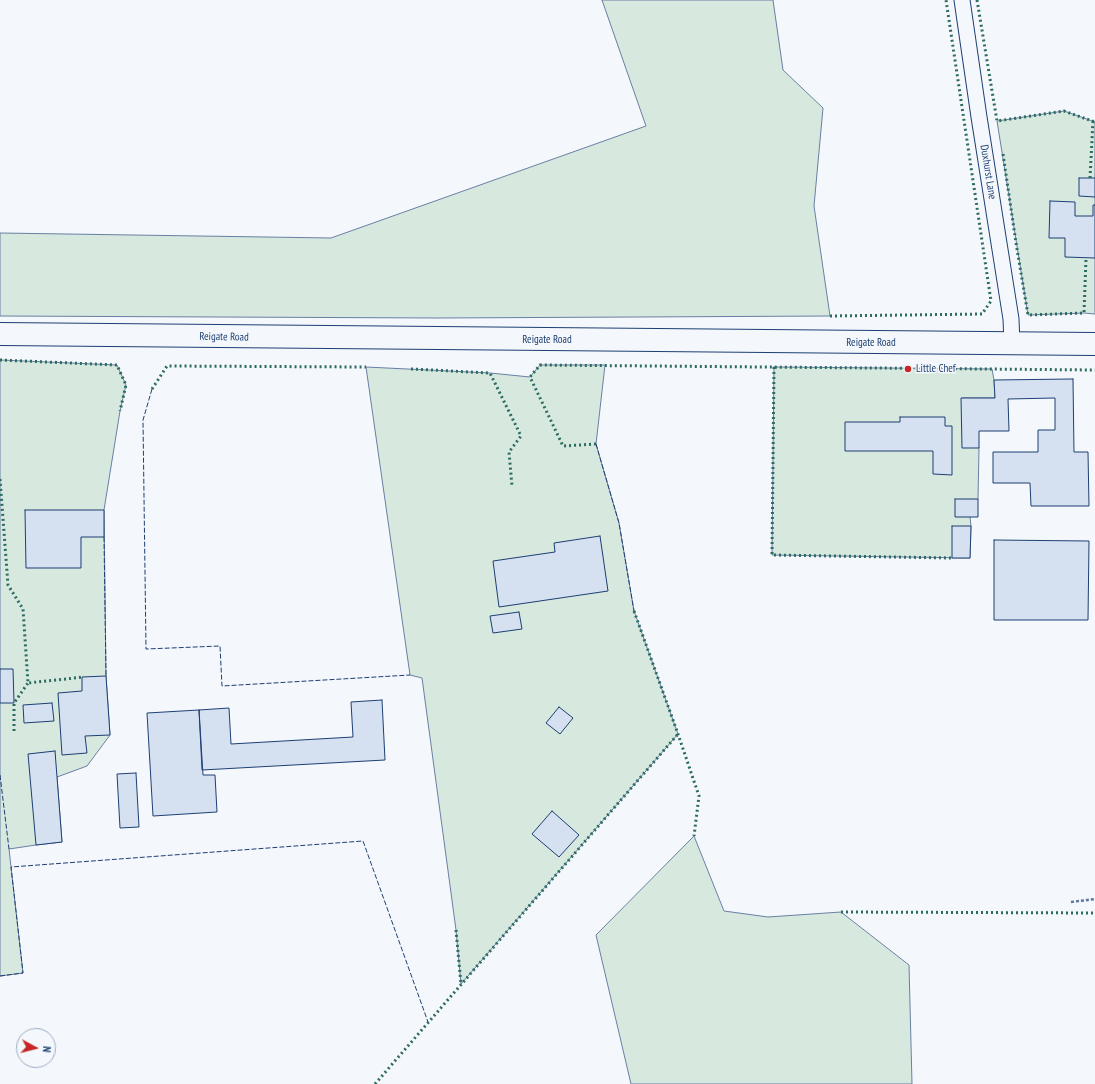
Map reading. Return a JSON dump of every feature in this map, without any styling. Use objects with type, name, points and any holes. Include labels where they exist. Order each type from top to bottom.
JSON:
[{"type":"main road","name":"Reigate Road","points":[[0,334],[1095,344]]},
{"type":"lane","name":"Duxhurst Lane","points":[[962,0],[1010,312],[1012,344]]},
{"type":"path","points":[[1070,902],[1095,899]]},
{"type":"shaded area","points":[[602,0],[773,0],[783,70],[823,108],[814,206],[830,316],[437,318],[0,316],[0,233],[331,238],[646,126]]},
{"type":"shaded area","points":[[1064,111],[1095,122],[1095,314],[1028,315],[997,121]]},
{"type":"shaded area","points":[[0,360],[117,365],[126,385],[120,411],[104,510],[106,676],[110,735],[87,766],[57,777],[62,842],[9,849],[23,973],[0,976]]},
{"type":"shaded area","points":[[540,365],[605,365],[596,444],[619,523],[634,611],[678,734],[461,984],[456,930],[422,678],[410,675],[366,367],[490,373],[530,377]]},
{"type":"shaded area","points":[[774,367],[992,369],[995,398],[962,398],[979,448],[978,499],[970,517],[970,558],[772,555]]},
{"type":"shaded area","points":[[694,836],[724,911],[768,917],[841,912],[909,965],[912,1084],[631,1084],[596,935]]},
{"type":"building","points":[[1079,178],[1095,178],[1095,197],[1079,196]]},
{"type":"building","points":[[1050,201],[1075,202],[1075,216],[1093,216],[1093,205],[1095,205],[1095,258],[1065,257],[1065,238],[1049,238]]},
{"type":"building","points":[[1073,379],[1074,452],[1088,452],[1089,506],[1031,506],[1030,483],[993,483],[993,452],[1038,452],[1038,430],[1055,430],[1055,398],[1008,399],[1009,431],[979,431],[979,448],[962,448],[961,398],[995,398],[994,380]]},
{"type":"building","points":[[900,417],[945,417],[945,426],[952,426],[952,475],[933,474],[933,451],[845,451],[845,422],[900,422]]},
{"type":"building","points":[[955,499],[978,499],[978,517],[955,517]]},
{"type":"building","points":[[25,510],[104,510],[104,537],[81,537],[81,568],[26,568]]},
{"type":"building","points":[[952,526],[971,526],[970,558],[952,558]]},
{"type":"building","points":[[600,536],[608,591],[499,607],[493,561],[555,552],[554,543]]},
{"type":"building","points":[[994,540],[1089,541],[1088,620],[994,620]]},
{"type":"building","points":[[519,612],[522,629],[493,633],[490,616]]},
{"type":"building","points":[[0,669],[13,669],[14,703],[0,703]]},
{"type":"building","points":[[106,676],[110,735],[85,736],[87,753],[62,755],[58,693],[82,691],[82,677]]},
{"type":"building","points":[[382,700],[385,760],[202,770],[199,710],[229,708],[231,744],[353,737],[351,702]]},
{"type":"building","points":[[52,703],[54,721],[24,723],[23,705]]},
{"type":"building","points":[[559,707],[573,718],[560,734],[546,723]]},
{"type":"building","points":[[199,710],[203,775],[215,775],[217,812],[153,816],[147,713]]},
{"type":"building","points":[[55,751],[62,842],[36,845],[28,754]]},
{"type":"building","points":[[136,773],[139,827],[120,828],[117,774]]},
{"type":"building","points":[[552,811],[579,835],[559,857],[532,834]]},
{"type":"hedge","points":[[830,316],[982,314],[991,301],[946,0]]},
{"type":"hedge","points":[[977,0],[997,121],[1064,111],[1095,122]]},
{"type":"hedge","points":[[1090,178],[1093,121]]},
{"type":"hedge","points":[[1003,154],[1028,315],[1084,313],[1086,258]]},
{"type":"hedge","points":[[0,360],[117,365],[126,385],[120,411]]},
{"type":"hedge","points":[[596,444],[563,446],[530,377],[540,365],[1095,370]]},
{"type":"hedge","points":[[152,389],[167,366],[366,367]]},
{"type":"hedge","points":[[774,367],[772,555],[952,558]]},
{"type":"hedge","points":[[411,369],[490,373],[521,436],[509,452],[512,486]]},
{"type":"hedge","points":[[0,479],[8,585],[23,609],[28,683],[84,677]]},
{"type":"hedge","points":[[634,611],[699,796],[694,836]]},
{"type":"hedge","points":[[14,731],[14,703],[28,683]]},
{"type":"hedge","points":[[375,1084],[678,734]]},
{"type":"hedge","points":[[841,912],[1095,913]]},
{"type":"hedge","points":[[456,930],[461,984]]},
{"type":"fence","points":[[152,389],[143,420],[146,649],[220,646],[222,686],[410,675]]},
{"type":"fence","points":[[596,444],[619,523],[634,611]]},
{"type":"fence","points":[[104,537],[106,676]]},
{"type":"fence","points":[[0,775],[9,849]]},
{"type":"fence","points":[[0,976],[23,973],[11,867],[363,841],[428,1022]]},
{"type":"place","name":"Little Chef","points":[[908,369]]}]
